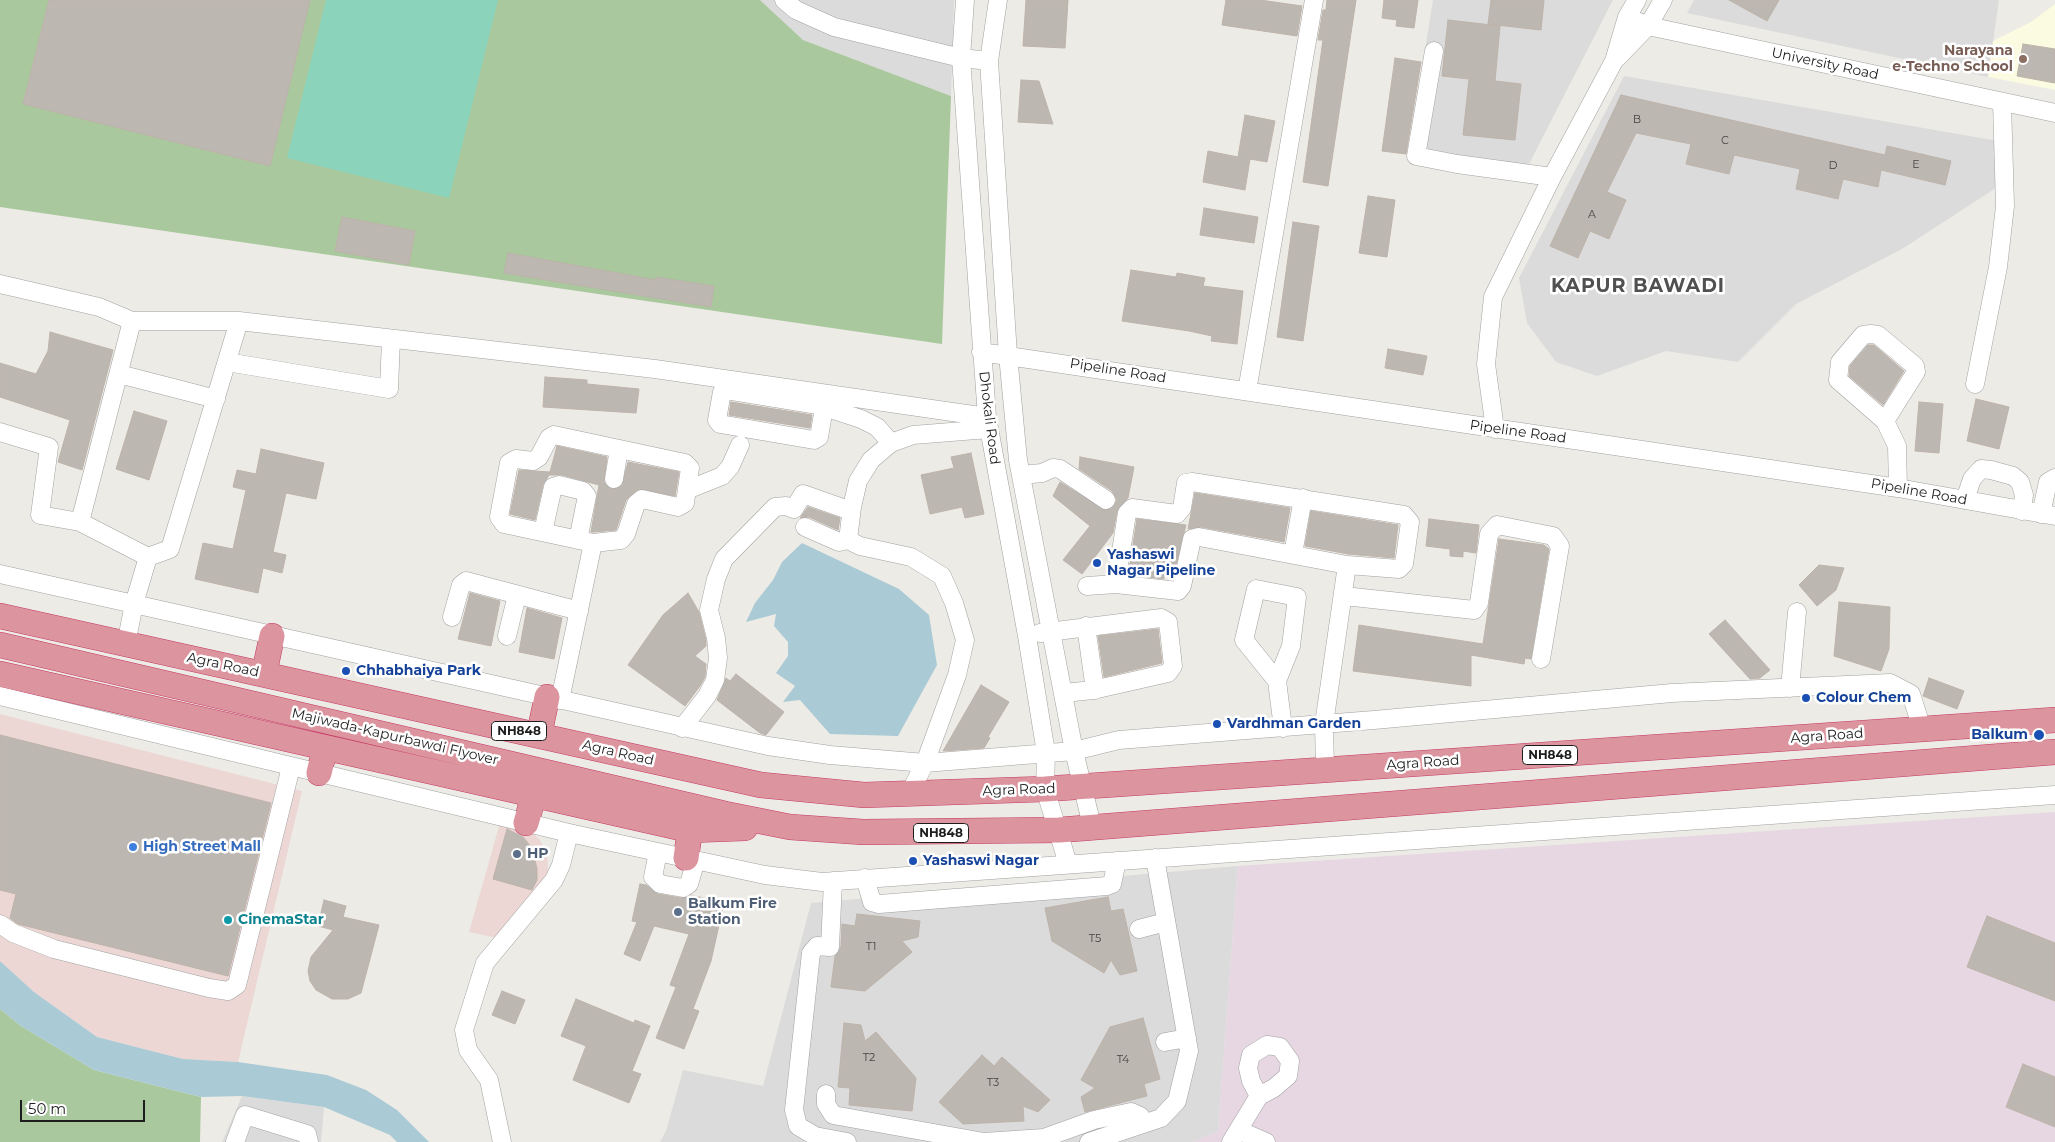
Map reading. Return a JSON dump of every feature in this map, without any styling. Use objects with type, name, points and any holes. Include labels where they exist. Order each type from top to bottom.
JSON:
[{"type":"highway","name":"Agra Road","points":[[0,616],[762,785],[864,795],[1045,790],[2055,720]]},
{"type":"highway","points":[[264,674],[272,636]]},
{"type":"highway","name":"Majiwada-Kapurbawdi Flyover","points":[[0,645],[725,814],[790,827]]},
{"type":"highway","name":"NH848","points":[[0,674],[690,830],[790,827],[863,832],[1059,830],[2055,752]]},
{"type":"highway","points":[[539,735],[554,699]]},
{"type":"highway","points":[[1973,726],[1977,758]]},
{"type":"highway","points":[[319,773],[325,748]]},
{"type":"highway","points":[[526,823],[534,795]]},
{"type":"highway","points":[[690,830],[691,859]]},
{"type":"street","points":[[784,0],[796,10],[834,27],[961,58],[989,61]]},
{"type":"street","name":"Dhokali Road","points":[[965,0],[961,58],[981,352],[988,423],[1027,636],[1046,753],[1045,790],[1068,864]]},
{"type":"street","name":"Dhokali Road","points":[[998,0],[989,61],[1008,355],[1018,460],[1074,751],[1092,826]]},
{"type":"street","points":[[1247,391],[1312,0]]},
{"type":"street","points":[[1495,429],[1486,364],[1493,297],[1552,176],[1614,61],[1627,17],[1637,0]]},
{"type":"street","points":[[1614,61],[1648,26],[1663,0]]},
{"type":"street","name":"University Road","points":[[1627,17],[1648,26],[2055,113]]},
{"type":"street","points":[[1434,51],[1416,156],[1457,164],[1552,176]]},
{"type":"street","points":[[1975,384],[1998,267],[2005,206],[2002,102]]},
{"type":"street","points":[[0,284],[99,307],[132,321],[239,322],[655,368],[988,423]]},
{"type":"street","points":[[80,522],[132,321]]},
{"type":"street","points":[[0,432],[49,447],[40,515],[80,522],[148,557],[170,549],[239,322]]},
{"type":"street","points":[[1885,421],[1916,372],[1915,366],[1878,335],[1863,335],[1840,362],[1838,380],[1885,421],[1897,446],[1898,488]]},
{"type":"street","points":[[227,362],[389,389],[391,339]]},
{"type":"street","name":"Pipeline Road","points":[[981,352],[1898,488],[2048,515]]},
{"type":"street","points":[[118,374],[216,399]]},
{"type":"street","points":[[824,408],[818,437],[814,440],[720,424],[717,420],[722,392],[726,390],[818,405],[861,419],[877,427],[891,443]]},
{"type":"street","points":[[848,540],[851,511],[858,481],[871,460],[891,443],[913,436],[988,423]]},
{"type":"street","points":[[554,435],[685,463],[690,468],[687,490],[685,502],[678,507],[642,499],[636,504],[626,534],[621,540],[585,542],[504,524],[499,517],[509,463],[516,459],[533,461],[539,457],[549,438],[554,435]]},
{"type":"street","points":[[687,490],[722,476],[730,467],[740,445]]},
{"type":"street","points":[[614,479],[619,449]]},
{"type":"street","points":[[1021,475],[1042,473],[1054,468],[1106,500]]},
{"type":"street","points":[[1965,500],[1972,479],[1981,469],[1991,470],[2013,476],[2020,482],[2024,495],[2022,511]]},
{"type":"street","points":[[2048,515],[2048,482],[2055,478]]},
{"type":"street","points":[[1087,586],[1116,584],[1178,591],[1182,586],[1192,539],[1199,537],[1348,564],[1399,570],[1404,564],[1410,522],[1404,515],[1303,498],[1192,482],[1186,483],[1182,508],[1177,514],[1132,508],[1127,513],[1116,584]]},
{"type":"street","points":[[543,532],[553,487],[559,485],[583,491],[587,496],[579,611],[554,699]]},
{"type":"street","points":[[682,728],[707,696],[715,680],[718,658],[710,610],[716,579],[724,559],[775,507],[786,506],[794,509],[803,494],[851,511]]},
{"type":"street","points":[[1293,554],[1303,498]]},
{"type":"street","points":[[1004,514],[1028,512]]},
{"type":"street","points":[[1344,596],[1474,610],[1479,602],[1488,534],[1497,524],[1553,536],[1560,546],[1541,658]]},
{"type":"street","points":[[805,527],[839,542],[848,540],[860,546],[911,556],[942,576],[954,603],[965,640],[957,675],[925,763],[908,794]]},
{"type":"street","points":[[126,644],[134,604],[148,557]]},
{"type":"street","points":[[1325,770],[1324,724],[1348,564]]},
{"type":"street","points":[[0,574],[768,746],[821,754],[925,763],[1074,751],[1119,740],[1283,728],[1672,693],[1890,683],[1911,694],[1922,729]]},
{"type":"street","points":[[452,617],[461,584],[466,581],[579,611]]},
{"type":"street","points":[[1277,681],[1244,640],[1256,589],[1297,597],[1291,646],[1277,681],[1283,728]]},
{"type":"street","points":[[508,636],[517,595]]},
{"type":"street","points":[[1790,688],[1797,612]]},
{"type":"street","points":[[1027,636],[1051,630],[1161,618],[1168,622],[1173,666],[1168,673],[1095,690],[1064,693]]},
{"type":"street","points":[[1086,626],[1095,690]]},
{"type":"street","points":[[0,696],[569,833],[765,875],[833,881],[2055,795]]},
{"type":"street","points":[[0,924],[12,933],[54,948],[209,988],[228,991],[237,985],[291,767]]},
{"type":"street","points":[[502,1142],[488,1080],[468,1050],[464,1030],[485,963],[554,880],[561,865],[569,833]]},
{"type":"street","points":[[658,852],[652,877],[660,884],[683,888],[689,884],[691,859]]},
{"type":"street","points":[[1089,1142],[1161,1118],[1177,1101],[1189,1051],[1155,858]]},
{"type":"street","points":[[865,878],[872,902],[879,904],[1112,884],[1117,861]]},
{"type":"street","points":[[1050,865],[1053,890]]},
{"type":"street","points":[[938,873],[940,899]]},
{"type":"street","points":[[833,881],[830,954],[816,946],[810,953],[794,1110],[798,1126],[814,1136],[847,1142]]},
{"type":"street","points":[[1139,928],[1166,922]]},
{"type":"street","points":[[1165,1042],[1187,1038]]},
{"type":"street","points":[[826,1094],[826,1104],[833,1115],[984,1142],[1044,1138],[1094,1120],[1131,1112],[1140,1116],[1145,1124]]},
{"type":"street","points":[[1259,1096],[1235,1136],[1266,1142]]},
{"type":"street","points":[[234,1142],[245,1115],[307,1134],[309,1142]]},
{"type":"shaded area","points":[[760,0],[954,0],[951,96],[803,40]]},
{"type":"shaded area","points":[[1433,0],[1613,0],[1528,166],[1417,153],[1410,144]]},
{"type":"shaded area","points":[[1694,0],[1999,0],[1988,77],[1687,13]]},
{"type":"shaded area","name":"Narayana e-Techno School","points":[[2055,4],[2055,90],[1988,77],[1993,41],[2031,22]]},
{"type":"shaded area","points":[[1624,76],[2004,142],[2005,182],[1902,249],[1796,304],[1738,362],[1666,351],[1597,376],[1556,362],[1527,323],[1519,278]]},
{"type":"shaded area","name":"High Street Mall","points":[[0,714],[302,791],[238,1062],[183,1059],[97,1037],[34,992],[0,961]]},
{"type":"shaded area","points":[[2055,812],[2055,1142],[1193,1142],[1218,1131],[1238,866]]},
{"type":"shaded area","points":[[500,823],[529,829],[540,840],[547,854],[548,869],[544,884],[497,938],[469,932]]},
{"type":"shaded area","points":[[1238,866],[1218,1131],[1193,1142],[660,1142],[666,1131],[683,1070],[763,1086],[811,903]]},
{"type":"shaded area","points":[[242,1096],[324,1107],[321,1142],[222,1142]]},
{"type":"green space","points":[[0,0],[760,0],[803,40],[951,96],[942,344],[0,207]]},
{"type":"green space","points":[[326,0],[498,0],[449,198],[287,158]]},
{"type":"green space","points":[[0,1009],[21,1026],[94,1070],[201,1097],[200,1142],[0,1142]]},
{"type":"water","points":[[802,543],[899,589],[929,615],[937,665],[898,736],[830,734],[800,700],[783,702],[795,686],[776,673],[788,656],[788,642],[774,626],[776,614],[746,622],[755,603],[773,580],[782,562]]},
{"type":"water","points":[[0,961],[34,992],[97,1037],[183,1059],[238,1062],[327,1075],[366,1090],[397,1110],[429,1142],[397,1142],[390,1135],[324,1107],[242,1096],[201,1097],[94,1070],[21,1026],[0,1009]]},
{"type":"building","points":[[49,0],[310,0],[270,166],[23,104]]},
{"type":"building","points":[[1026,0],[1068,0],[1065,48],[1023,46]]},
{"type":"building","points":[[1226,0],[1260,0],[1302,6],[1297,36],[1222,25]]},
{"type":"building","points":[[1327,0],[1356,0],[1328,186],[1303,182],[1323,40],[1318,40],[1323,10],[1326,10]]},
{"type":"building","points":[[1384,0],[1418,0],[1414,28],[1396,26],[1397,20],[1382,18]]},
{"type":"building","points":[[1491,0],[1544,0],[1541,30],[1488,24]]},
{"type":"building","points":[[1729,0],[1779,0],[1767,21]]},
{"type":"building","points":[[1448,20],[1500,26],[1495,81],[1521,84],[1515,140],[1463,135],[1469,79],[1442,76]]},
{"type":"building","points":[[2023,44],[2055,49],[2055,83],[2017,76]]},
{"type":"building","points":[[1395,58],[1421,62],[1406,154],[1382,151]]},
{"type":"building","points":[[1021,80],[1039,81],[1053,124],[1018,122]]},
{"type":"building","points":[[1621,95],[1885,155],[1887,146],[1951,161],[1945,185],[1881,170],[1878,187],[1843,179],[1838,199],[1796,189],[1800,169],[1734,155],[1729,174],[1686,164],[1691,144],[1636,133],[1607,192],[1626,200],[1609,239],[1590,231],[1578,258],[1550,246]]},
{"type":"building","points":[[1245,115],[1275,121],[1267,162],[1250,159],[1245,190],[1203,182],[1208,151],[1238,157]]},
{"type":"building","points":[[1368,196],[1395,200],[1387,257],[1359,253]]},
{"type":"building","points":[[1204,208],[1258,217],[1254,243],[1200,235]]},
{"type":"building","points":[[342,217],[415,231],[409,265],[335,251]]},
{"type":"building","points":[[1293,222],[1319,226],[1303,341],[1277,337]]},
{"type":"building","points":[[508,253],[656,280],[656,277],[714,286],[711,307],[504,273]]},
{"type":"building","points":[[1131,270],[1176,277],[1177,273],[1205,278],[1203,286],[1243,291],[1237,344],[1211,341],[1212,336],[1189,331],[1122,321]]},
{"type":"building","points":[[50,332],[113,350],[82,470],[58,462],[70,420],[0,397],[0,363],[36,374],[48,351]]},
{"type":"building","points":[[1868,345],[1874,345],[1904,371],[1883,405],[1849,376],[1850,366]]},
{"type":"building","points":[[1388,349],[1427,356],[1423,375],[1385,368]]},
{"type":"building","points":[[545,377],[587,380],[587,384],[639,389],[636,413],[543,407]]},
{"type":"building","points":[[1976,399],[2009,407],[1999,449],[1967,441]]},
{"type":"building","points":[[731,402],[812,415],[810,428],[729,415]]},
{"type":"building","points":[[1919,402],[1943,404],[1939,453],[1915,451]]},
{"type":"building","points":[[134,411],[167,421],[149,480],[116,469]]},
{"type":"building","points":[[557,446],[607,457],[604,482],[612,489],[622,485],[628,462],[679,472],[675,496],[639,489],[626,500],[616,530],[591,532],[599,485],[562,475],[549,475],[543,485],[535,520],[510,514],[519,470],[550,472]]},
{"type":"building","points":[[261,449],[324,463],[316,499],[286,493],[273,552],[286,555],[282,573],[263,568],[258,593],[195,579],[203,543],[233,549],[246,490],[233,487],[237,470],[256,474]]},
{"type":"building","points":[[971,453],[984,514],[965,518],[962,507],[930,514],[921,475],[954,468],[951,457]]},
{"type":"building","points":[[1080,457],[1134,467],[1128,498],[1117,511],[1113,533],[1082,574],[1063,560],[1090,526],[1053,496],[1060,482],[1105,510],[1111,509],[1117,500],[1112,491],[1079,469]]},
{"type":"building","points":[[1195,493],[1290,508],[1284,542],[1201,527],[1188,529]]},
{"type":"building","points":[[808,507],[840,518],[838,530],[809,517],[800,518]]},
{"type":"building","points":[[1311,511],[1398,525],[1394,558],[1348,554],[1305,546]]},
{"type":"building","points":[[1137,519],[1186,525],[1173,577],[1164,576],[1164,579],[1134,575],[1135,571],[1129,570]]},
{"type":"building","points":[[1429,519],[1479,525],[1476,553],[1463,551],[1463,557],[1450,556],[1450,549],[1426,546]]},
{"type":"building","points":[[1499,539],[1544,545],[1549,549],[1531,659],[1525,658],[1524,664],[1471,655],[1471,686],[1353,671],[1359,625],[1483,644]]},
{"type":"building","points":[[1819,565],[1844,568],[1836,590],[1817,606],[1799,585]]},
{"type":"building","points":[[470,593],[500,601],[491,646],[458,639]]},
{"type":"building","points":[[688,593],[699,612],[706,640],[706,646],[695,656],[706,664],[705,677],[685,706],[628,665],[663,615]]},
{"type":"building","points":[[1839,602],[1890,607],[1889,649],[1881,671],[1834,656]]},
{"type":"building","points":[[527,608],[562,618],[554,659],[519,652]]},
{"type":"building","points":[[1725,620],[1770,670],[1760,678],[1750,679],[1709,634]]},
{"type":"building","points":[[1158,629],[1162,663],[1104,677],[1098,636]]},
{"type":"building","points":[[736,674],[784,712],[766,735],[760,733],[717,700],[726,678],[730,681]]},
{"type":"building","points":[[1929,678],[1964,691],[1957,709],[1923,696]]},
{"type":"building","points":[[981,685],[1009,702],[988,737],[990,738],[984,748],[943,751]]},
{"type":"building","name":"High Street Mall","points":[[0,735],[271,803],[228,976],[18,924],[10,918],[16,894],[0,890]]},
{"type":"building","name":"HP","points":[[507,829],[523,837],[532,848],[537,869],[537,880],[532,890],[493,879]]},
{"type":"building","points":[[640,884],[646,885],[658,894],[681,898],[691,895],[724,903],[711,961],[693,1009],[699,1011],[684,1049],[656,1038],[676,987],[670,985],[689,934],[654,926],[640,961],[624,954],[637,922],[632,921]]},
{"type":"building","points":[[1108,897],[1111,911],[1123,909],[1137,971],[1120,975],[1111,960],[1104,973],[1052,941],[1045,908]]},
{"type":"building","points":[[324,900],[346,906],[343,917],[379,925],[361,993],[348,999],[332,999],[316,990],[310,981],[308,971],[311,957],[333,930],[318,926]]},
{"type":"building","points":[[857,914],[920,921],[918,937],[902,941],[912,952],[865,991],[831,987],[835,956],[841,947],[842,924],[855,926]]},
{"type":"building","points":[[1987,916],[2055,943],[2055,1001],[1967,967]]},
{"type":"building","points":[[502,991],[525,1000],[515,1024],[492,1015]]},
{"type":"building","points":[[576,999],[634,1023],[635,1020],[650,1026],[632,1071],[641,1074],[629,1103],[573,1080],[586,1046],[561,1036]]},
{"type":"building","points":[[1143,1018],[1160,1079],[1144,1084],[1147,1096],[1085,1112],[1081,1097],[1095,1088],[1081,1080],[1110,1027]]},
{"type":"building","points":[[844,1023],[861,1025],[865,1041],[876,1032],[916,1078],[912,1111],[849,1105],[850,1088],[838,1087]]},
{"type":"building","points":[[982,1055],[994,1066],[1002,1057],[1050,1100],[1038,1112],[1023,1106],[1024,1121],[963,1124],[939,1102]]},
{"type":"building","points":[[2023,1064],[2055,1077],[2055,1127],[2006,1107]]},
{"type":"place","name":"Narayana e-Techno School","points":[[2023,59]]},
{"type":"place","name":"Yashaswi Nagar Pipeline","points":[[1097,563]]},
{"type":"place","name":"Chhabhaiya Park","points":[[346,671]]},
{"type":"place","name":"Colour Chem","points":[[1806,698]]},
{"type":"place","name":"Vardhman Garden","points":[[1217,724]]},
{"type":"place","name":"Balkum","points":[[2039,735]]},
{"type":"place","name":"High Street Mall","points":[[133,847]]},
{"type":"place","name":"HP","points":[[517,854]]},
{"type":"place","name":"Yashaswi Nagar","points":[[913,861]]},
{"type":"place","name":"Balkum Fire Station","points":[[678,912]]},
{"type":"place","name":"CinemaStar","points":[[228,920]]},
{"type":"district","name":"KAPUR BAWADI","points":[[1638,286]]}]
